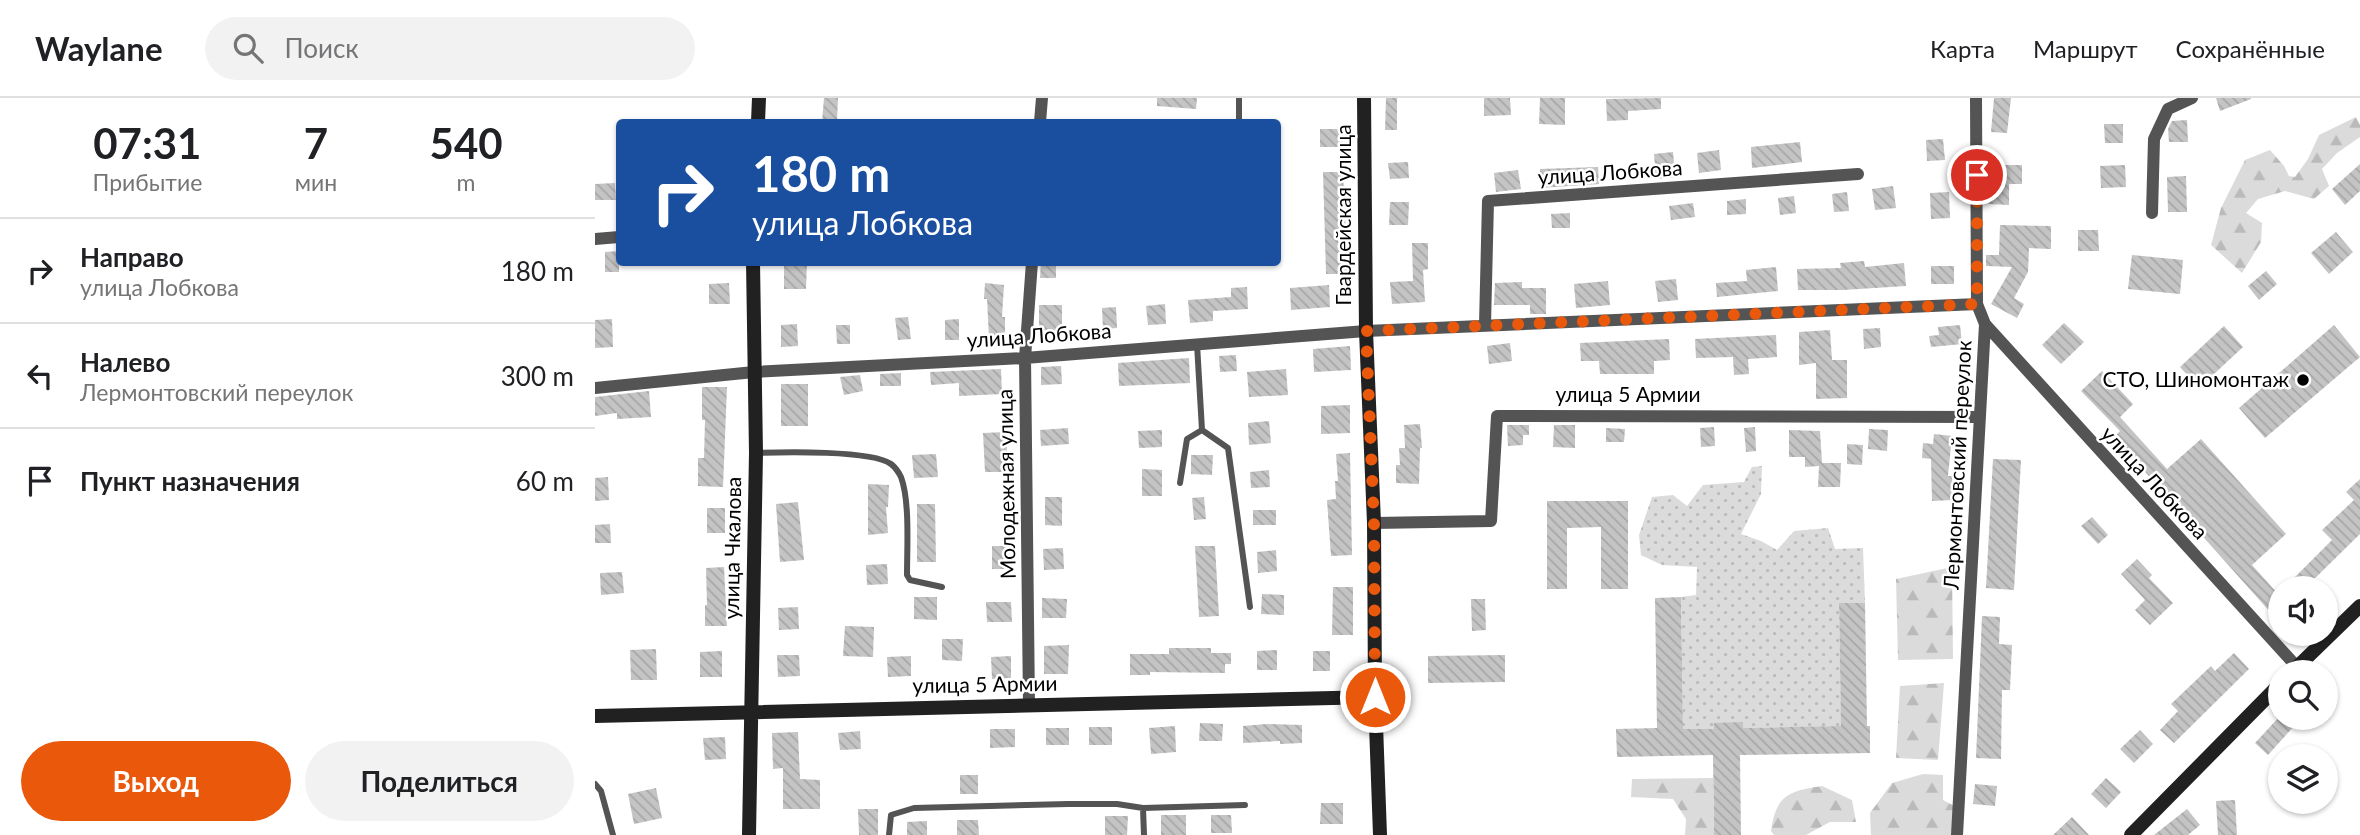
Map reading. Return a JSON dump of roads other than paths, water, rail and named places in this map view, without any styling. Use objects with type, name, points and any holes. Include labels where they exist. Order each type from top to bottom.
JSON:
[{"type":"main road","points":[[758,119],[759,98]]},
{"type":"main road","name":"Гвардейская улица","points":[[1364,98],[1366,331],[1374,523],[1375,697],[1380,835]]},
{"type":"main road","name":"улица Чкалова","points":[[750,835],[756,453],[753,266]]},
{"type":"main road","points":[[2305,660],[2360,606]]},
{"type":"main road","points":[[2135,833],[2268,696]]},
{"type":"main road","name":"улица 5 Армии","points":[[595,716],[1375,697]]},
{"type":"street","points":[[1041,119],[1042,98]]},
{"type":"street","name":"Лермонтовский переулок","points":[[1957,835],[1985,324],[1977,304],[1976,98]]},
{"type":"street","points":[[2152,213],[2154,139],[2168,109],[2192,98]]},
{"type":"street","name":"улица Лобкова","points":[[1485,325],[1488,201],[1857,174]]},
{"type":"street","points":[[595,239],[616,237]]},
{"type":"street","name":"Молодежная улица","points":[[1029,705],[1025,358],[1031,266]]},
{"type":"street","name":"улица Лобкова","points":[[595,388],[754,372],[1025,358],[1366,331],[1977,304]]},
{"type":"street","name":"улица Лобкова","points":[[1985,324],[2286,660]]},
{"type":"street","name":"улица 5 Армии","points":[[1374,523],[1491,521],[1497,416],[1980,417]]},
{"type":"lane","points":[[1239,98],[1239,119]]},
{"type":"lane","points":[[1197,344],[1202,430]]},
{"type":"lane","points":[[1180,483],[1187,439],[1202,430]]},
{"type":"lane","points":[[1202,430],[1228,448],[1250,607]]},
{"type":"lane","points":[[756,453],[806,452],[856,456],[889,463],[900,474],[905,494],[907,575],[910,580],[942,587]]},
{"type":"lane","points":[[595,784],[601,791],[613,835]]},
{"type":"lane","points":[[889,835],[891,815],[914,808],[1080,804],[1117,804],[1143,808],[1245,805]]},
{"type":"lane","points":[[1143,808],[1144,835]]},
{"type":"place","name":"СТО, Шиномонтаж","points":[[2303,380]]}]
